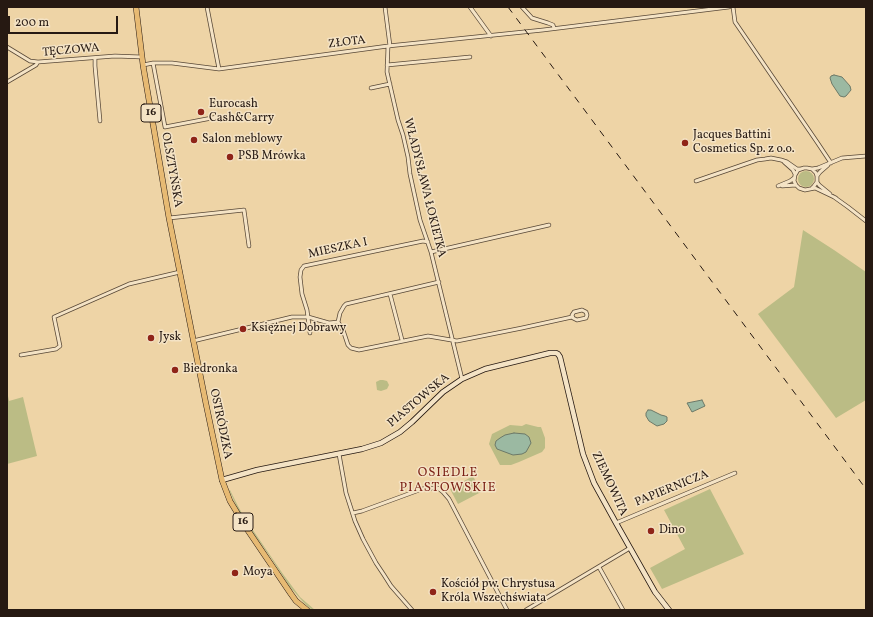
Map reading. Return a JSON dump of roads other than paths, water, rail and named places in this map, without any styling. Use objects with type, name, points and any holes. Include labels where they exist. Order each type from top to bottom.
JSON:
[{"type":"main road","name":"OLSZTYŃSKA","points":[[136,7],[143,65],[169,218]]},
{"type":"main road","name":"OSTRÓDZKA","points":[[169,218],[222,480],[230,501],[247,529],[296,601],[307,610]]},
{"type":"street","points":[[207,7],[219,69]]},
{"type":"street","name":"WŁADYSŁAWA ŁOKIETKA","points":[[385,7],[389,46],[386,65],[408,157],[410,174],[420,220],[429,242],[462,379]]},
{"type":"street","points":[[470,7],[491,36]]},
{"type":"street","points":[[522,7],[532,18],[553,25],[554,28]]},
{"type":"street","name":"ZŁOTA","points":[[143,65],[153,63],[172,63],[219,69],[389,46],[491,36],[730,7]]},
{"type":"street","points":[[733,7],[735,22],[831,162]]},
{"type":"street","points":[[7,47],[30,61],[38,62]]},
{"type":"street","name":"TĘCZOWA","points":[[7,82],[36,65],[38,62],[115,56],[142,57]]},
{"type":"street","points":[[386,65],[470,57]]},
{"type":"street","points":[[95,58],[100,121]]},
{"type":"street","points":[[153,63],[165,127],[217,117]]},
{"type":"street","points":[[371,88],[390,84]]},
{"type":"street","points":[[696,181],[757,160],[771,158],[787,162],[800,169],[815,169],[842,158],[866,156]]},
{"type":"street","points":[[781,160],[793,170],[796,185]]},
{"type":"street","points":[[817,176],[831,162]]},
{"type":"street","points":[[800,169],[790,181],[778,186],[796,185],[805,190],[812,188],[817,189],[836,198]]},
{"type":"street","points":[[812,169],[817,176],[817,182],[812,188]]},
{"type":"street","points":[[817,182],[866,221]]},
{"type":"street","points":[[169,218],[244,210],[249,246]]},
{"type":"street","points":[[431,252],[549,225]]},
{"type":"street","name":"MIESZKA I","points":[[308,317],[302,294],[300,277],[301,270],[304,266],[423,241],[429,242]]},
{"type":"street","points":[[20,355],[60,346],[54,317],[129,284],[180,272]]},
{"type":"street","points":[[439,282],[346,304],[340,313],[338,322],[343,330],[348,345],[355,350],[359,350],[402,340],[428,336],[453,341],[461,340],[572,316],[574,312],[582,310],[585,310],[587,313],[586,318],[577,320],[572,316]]},
{"type":"street","points":[[390,294],[402,340]]},
{"type":"street","points":[[193,341],[292,317],[308,317],[329,323],[338,322]]},
{"type":"street","points":[[308,317],[310,333]]},
{"type":"street","name":"PIASTOWSKA","points":[[222,480],[257,470],[362,449],[381,443],[400,432],[443,392],[462,379],[485,369],[504,364],[552,353],[558,354]]},
{"type":"street","name":"ZIEMOWITA","points":[[558,354],[560,357],[583,454],[594,483],[655,592],[669,610]]},
{"type":"street","points":[[339,454],[346,493],[363,539],[391,586],[412,610]]},
{"type":"street","name":"PAPIERNICZA","points":[[616,523],[735,473]]},
{"type":"street","points":[[353,513],[422,489],[438,488],[447,495],[453,505],[507,610]]},
{"type":"street","points":[[526,610],[630,548]]},
{"type":"street","points":[[599,567],[623,610]]},
{"type":"railway","points":[[508,7],[866,489]]},
{"type":"place","name":"Eurocash Cash&Carry","points":[[201,112]]},
{"type":"place","name":"Salon meblowy","points":[[194,140]]},
{"type":"place","name":"Jacques Battini Cosmetics Sp. z o.o.","points":[[685,143]]},
{"type":"place","name":"PSB Mrówka","points":[[230,157]]},
{"type":"place","name":"Księżnej Dobrawy","points":[[243,329]]},
{"type":"place","name":"Jysk","points":[[151,338]]},
{"type":"place","name":"Biedronka","points":[[175,370]]},
{"type":"place","name":"Dino","points":[[651,531]]},
{"type":"place","name":"Moya","points":[[235,573]]},
{"type":"place","name":"Kościół pw. Chrystusa Króla Wszechświata","points":[[433,592]]},
{"type":"district","name":"OSIEDLE PIASTOWSKIE","points":[[448,482]]}]
